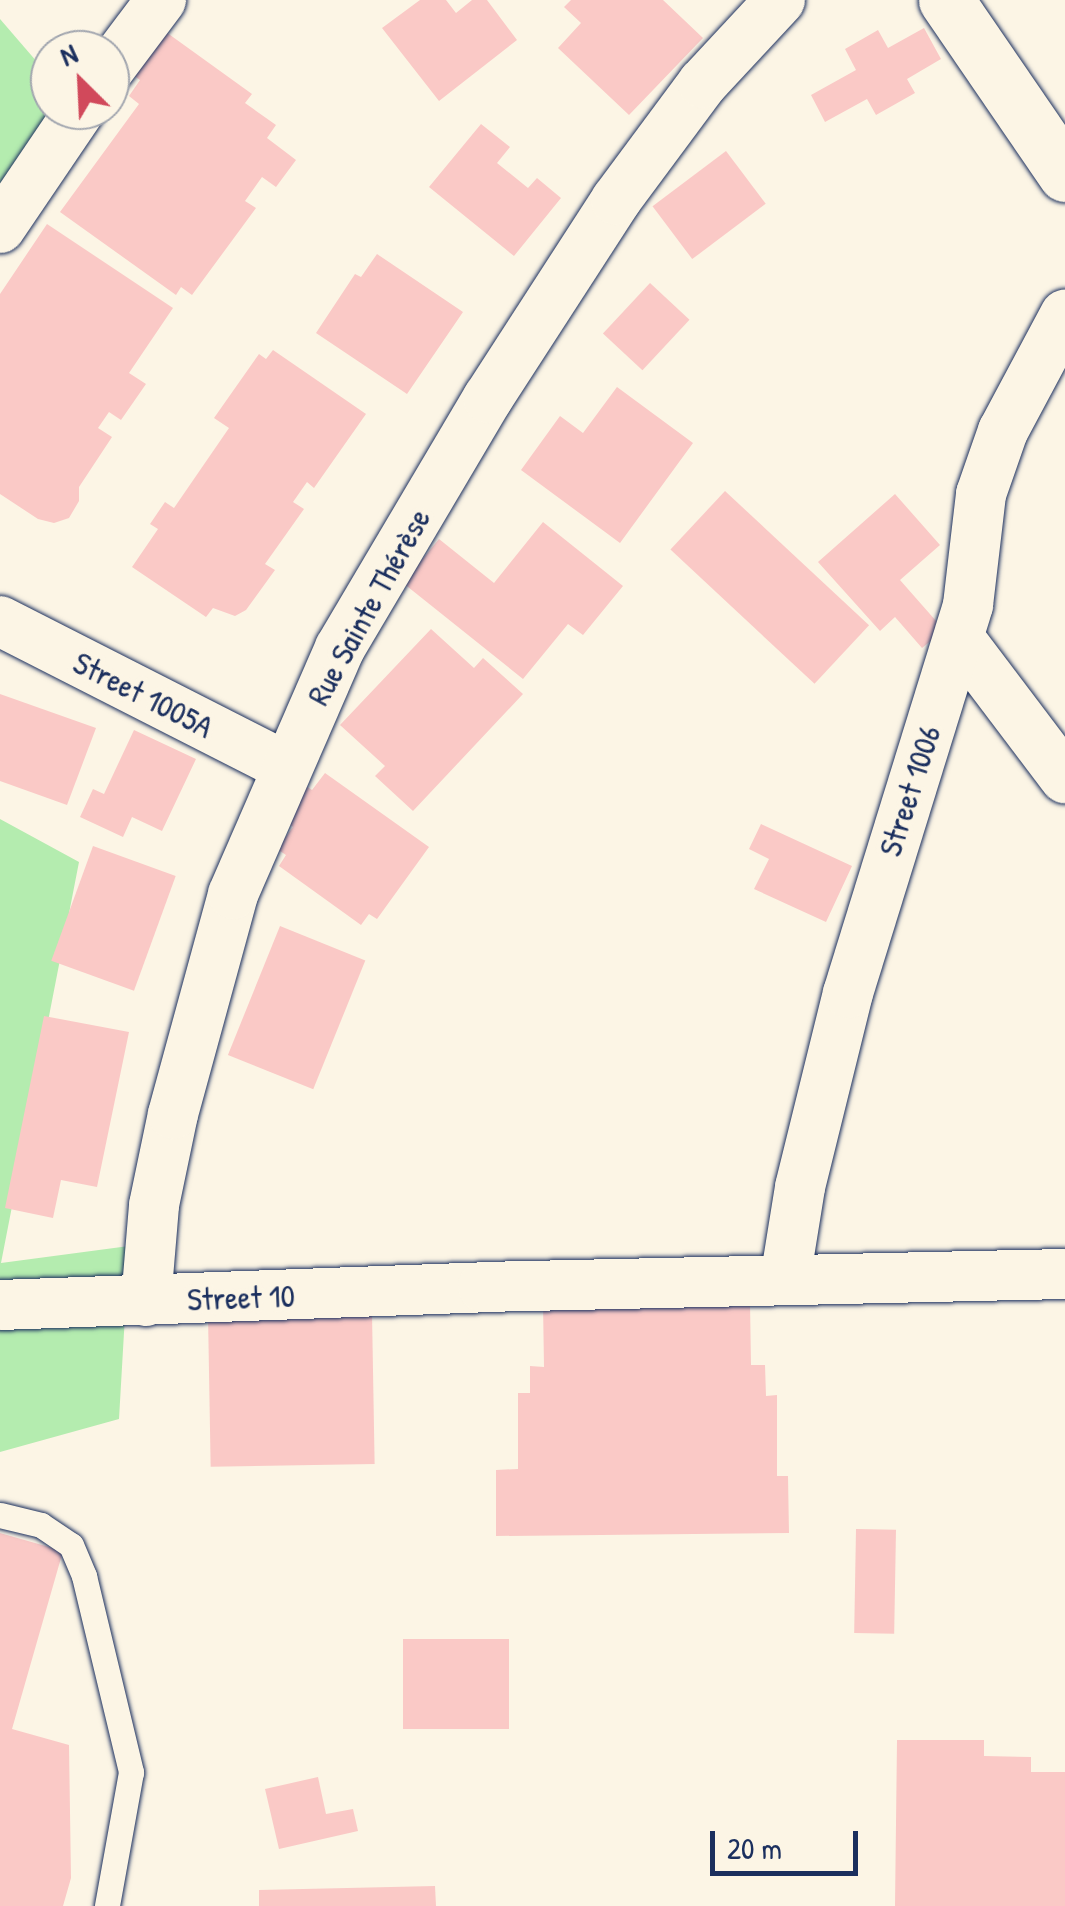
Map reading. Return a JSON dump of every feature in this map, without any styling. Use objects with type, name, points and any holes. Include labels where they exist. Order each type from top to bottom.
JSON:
[{"type":"street","points":[[130,41],[161,0]]},
{"type":"street","name":"Rue Sainte Thérèse","points":[[146,1302],[154,1205],[186,1066],[234,894],[340,648],[499,381],[616,200],[703,82],[780,0]]},
{"type":"street","points":[[946,0],[1065,174]]},
{"type":"street","points":[[0,228],[66,130]]},
{"type":"street","name":"Street 1006","points":[[785,1280],[800,1187],[848,993],[959,638],[981,494],[1003,431],[1065,315]]},
{"type":"street","name":"Street 1005A","points":[[0,622],[286,767]]},
{"type":"street","points":[[959,638],[1065,778]]},
{"type":"street","name":"Street 10","points":[[0,1306],[482,1287],[1065,1274]]},
{"type":"lane","points":[[0,1515],[41,1525],[71,1545],[84,1576],[131,1772],[107,1906]]},
{"type":"green space","points":[[0,19],[30,54],[30,130],[42,130],[0,242]]},
{"type":"green space","points":[[0,819],[79,862],[1,1263],[129,1246],[119,1419],[0,1452]]},
{"type":"building","points":[[420,0],[446,0],[456,13],[472,0],[487,0],[517,40],[439,101],[382,28]]},
{"type":"building","points":[[571,0],[663,0],[703,38],[629,115],[558,48],[581,23],[564,7]]},
{"type":"building","points":[[159,27],[252,94],[245,103],[276,125],[267,138],[296,160],[276,187],[262,177],[245,201],[256,208],[192,295],[181,287],[176,295],[60,212],[120,130],[130,130],[130,116],[139,104],[130,95],[140,80],[130,73],[130,67]]},
{"type":"building","points":[[924,28],[941,59],[907,79],[915,93],[876,115],[867,99],[825,122],[811,95],[856,70],[845,49],[878,30],[888,48]]},
{"type":"building","points":[[481,124],[510,147],[497,163],[528,188],[537,178],[561,198],[514,256],[429,187]]},
{"type":"building","points":[[726,151],[766,204],[692,259],[653,206]]},
{"type":"building","points":[[47,224],[173,308],[129,373],[146,384],[121,420],[109,412],[98,428],[112,437],[79,487],[79,501],[69,518],[54,523],[38,519],[0,494],[0,294]]},
{"type":"building","points":[[377,254],[463,312],[407,394],[316,333],[355,274],[361,277]]},
{"type":"building","points":[[650,283],[689,320],[642,370],[603,333]]},
{"type":"building","points":[[273,350],[366,414],[314,488],[307,482],[293,502],[304,509],[265,564],[275,570],[246,610],[235,616],[213,608],[206,617],[132,567],[158,529],[150,524],[165,502],[174,508],[229,428],[214,418],[259,354],[266,359]]},
{"type":"building","points":[[617,387],[693,443],[620,543],[521,470],[560,416],[583,433]]},
{"type":"building","points":[[725,491],[869,625],[815,684],[670,550]]},
{"type":"building","points":[[895,494],[940,545],[900,580],[944,630],[922,648],[895,617],[880,631],[818,562]]},
{"type":"building","points":[[543,522],[623,586],[583,635],[568,624],[523,679],[403,583],[439,539],[494,583]]},
{"type":"building","points":[[431,629],[474,668],[483,658],[523,694],[413,811],[375,776],[385,766],[340,725]]},
{"type":"building","points":[[0,694],[96,728],[67,805],[0,781]]},
{"type":"building","points":[[134,730],[196,759],[162,831],[132,817],[123,837],[80,817],[93,789],[104,794]]},
{"type":"building","points":[[325,773],[429,847],[377,919],[369,914],[361,925],[279,866],[286,855],[277,849],[293,827],[282,818],[306,786],[312,790]]},
{"type":"building","points":[[761,824],[852,866],[826,922],[754,889],[769,859],[749,849]]},
{"type":"building","points":[[93,846],[176,876],[134,991],[51,961]]},
{"type":"building","points":[[280,926],[365,960],[313,1089],[228,1055]]},
{"type":"building","points":[[44,1016],[129,1032],[97,1187],[61,1180],[53,1218],[5,1208]]},
{"type":"building","points":[[750,1302],[751,1365],[765,1365],[766,1396],[777,1395],[777,1476],[788,1476],[789,1533],[496,1536],[496,1470],[518,1469],[518,1393],[530,1393],[530,1366],[544,1367],[543,1304]]},
{"type":"building","points":[[372,1313],[375,1464],[211,1467],[208,1316]]},
{"type":"building","points":[[856,1529],[896,1530],[894,1634],[854,1633]]},
{"type":"building","points":[[0,1533],[63,1551],[12,1729],[69,1745],[71,1878],[63,1906],[0,1906]]},
{"type":"building","points":[[403,1639],[509,1639],[509,1729],[403,1729]]},
{"type":"building","points":[[897,1740],[984,1740],[984,1756],[1031,1757],[1031,1772],[1065,1772],[1065,1906],[895,1906]]},
{"type":"building","points":[[318,1777],[326,1814],[353,1809],[358,1831],[279,1849],[265,1789]]},
{"type":"building","points":[[435,1886],[436,1906],[259,1906],[259,1890]]}]
